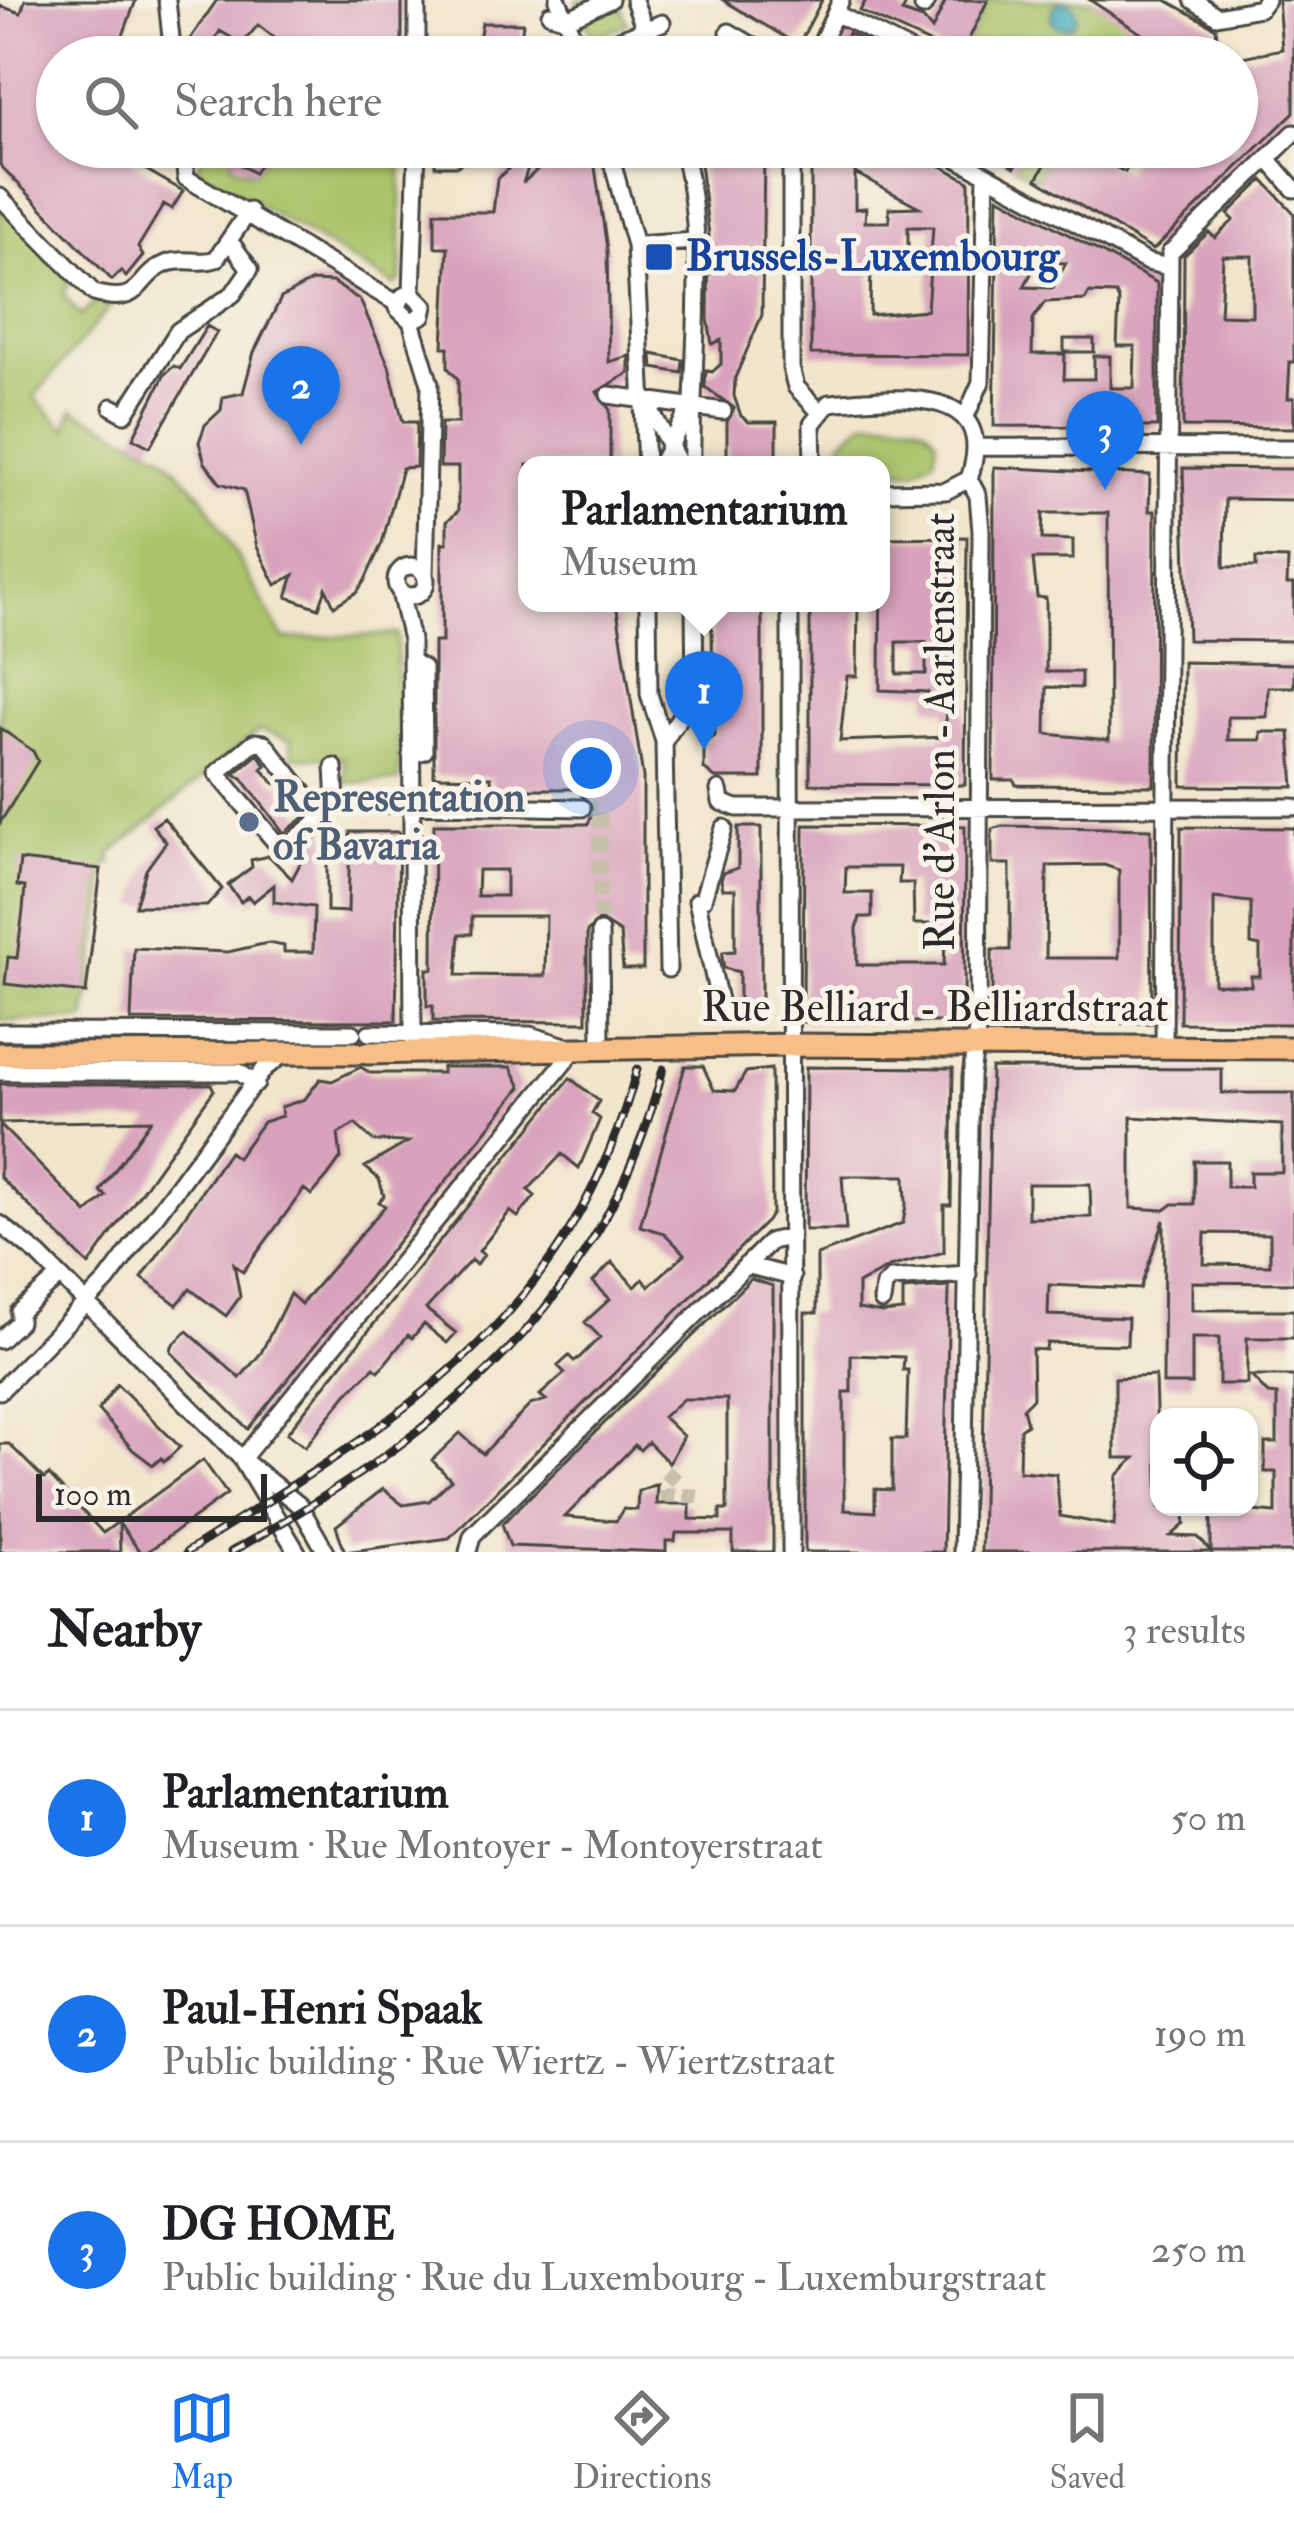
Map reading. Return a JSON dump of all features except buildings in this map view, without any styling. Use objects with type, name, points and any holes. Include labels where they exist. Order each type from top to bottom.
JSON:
[{"type":"main road","name":"Rue Belliard - Belliardstraat","points":[[0,1054],[285,1053],[361,1043],[575,1048],[1294,1048]]},
{"type":"street","points":[[167,0],[171,36]]},
{"type":"street","points":[[417,0],[417,36]]},
{"type":"street","points":[[558,11],[610,0]]},
{"type":"street","points":[[634,0],[654,26],[654,36]]},
{"type":"street","points":[[1193,0],[1217,16],[1260,8],[1266,0]]},
{"type":"street","points":[[824,36],[838,6],[887,36]]},
{"type":"street","points":[[628,36],[654,26]]},
{"type":"street","points":[[729,32],[736,36]]},
{"type":"street","points":[[1164,1047],[1169,267],[1172,250],[1294,134]]},
{"type":"street","points":[[1268,159],[1294,189]]},
{"type":"street","points":[[185,168],[186,178],[249,211],[398,304],[402,318],[412,321],[420,318],[425,306],[412,293],[417,168]]},
{"type":"street","points":[[614,168],[635,245],[646,456]]},
{"type":"street","points":[[688,168],[694,241],[692,456]]},
{"type":"street","points":[[791,168],[790,368],[796,387],[818,410]]},
{"type":"street","points":[[972,168],[1148,262],[1169,267]]},
{"type":"street","points":[[965,416],[981,382],[986,176]]},
{"type":"street","points":[[0,196],[94,293],[104,296],[129,296],[164,265],[209,262],[231,243],[249,211]]},
{"type":"street","points":[[635,245],[658,236],[694,241]]},
{"type":"street","points":[[112,407],[125,414],[178,331],[233,294],[250,269],[231,243]]},
{"type":"street","points":[[398,304],[412,293]]},
{"type":"street","points":[[412,321],[430,384],[431,493],[423,584],[411,640],[413,1043]]},
{"type":"street","points":[[610,395],[723,411]]},
{"type":"street","points":[[645,400],[675,456]]},
{"type":"street","points":[[813,456],[812,424],[818,410],[829,403],[946,403],[965,416],[977,447],[969,479],[946,491],[890,492]]},
{"type":"street","points":[[665,456],[691,407]]},
{"type":"street","points":[[977,447],[1294,448]]},
{"type":"street","name":"Rue d'Arlon - Aarlenstraat","points":[[962,1552],[981,531],[978,496],[969,479]]},
{"type":"street","points":[[411,640],[396,576],[424,533]]},
{"type":"street","points":[[406,567],[417,567],[423,584]]},
{"type":"street","points":[[400,592],[423,584]]},
{"type":"street","points":[[648,612],[650,694],[664,742],[668,969]]},
{"type":"street","points":[[664,742],[695,694],[694,612]]},
{"type":"street","points":[[790,612],[790,1552]]},
{"type":"street","points":[[254,742],[264,743],[312,803],[319,821],[282,850],[217,773],[254,742]]},
{"type":"street","points":[[334,767],[335,802]]},
{"type":"street","points":[[719,790],[726,806],[1294,807]]},
{"type":"street","points":[[312,803],[413,800],[582,808]]},
{"type":"street","points":[[667,901],[703,899],[724,828]]},
{"type":"street","points":[[697,901],[722,1014]]},
{"type":"street","points":[[600,932],[601,1047]]},
{"type":"street","name":"Rue Belliard - Belliardstraat","points":[[0,1032],[361,1043]]},
{"type":"street","points":[[242,1459],[575,1048]]},
{"type":"street","points":[[0,1391],[87,1304],[285,1053]]},
{"type":"street","points":[[0,1072],[239,1072],[256,1084]]},
{"type":"street","points":[[0,1224],[60,1276],[242,1459],[299,1505],[326,1552]]},
{"type":"street","points":[[468,1552],[472,1536],[746,1265],[771,1241],[791,1237]]},
{"type":"street","points":[[746,1265],[792,1277]]},
{"type":"street","points":[[882,1301],[884,1286],[891,1279],[968,1274]]},
{"type":"street","points":[[0,1330],[60,1276]]},
{"type":"street","points":[[0,1340],[19,1322],[20,1312]]},
{"type":"street","points":[[242,1459],[297,1552]]},
{"type":"green space","points":[[577,0],[618,0],[628,24],[592,36]]},
{"type":"green space","points":[[988,0],[1096,0],[1147,36],[970,36]]},
{"type":"green space","points":[[196,168],[240,168],[254,173],[257,168],[401,168],[401,281],[394,285]]},
{"type":"green space","points":[[1017,168],[1043,168],[1037,179]]},
{"type":"green space","points":[[0,203],[71,276],[63,295],[80,316],[99,299],[114,302],[34,397],[66,429],[73,409],[164,455],[203,497],[284,639],[397,634],[399,781],[345,783],[344,758],[292,757],[291,740],[259,730],[111,854],[112,863],[102,869],[104,894],[85,1020],[0,1021]]},
{"type":"green space","points":[[865,421],[906,421],[924,426],[937,441],[934,458],[914,471],[890,469],[890,456],[843,456],[842,441]]},
{"type":"water","points":[[1064,2],[1074,5],[1074,25],[1064,28],[1054,25],[1051,15],[1054,5]]},
{"type":"tunnel","points":[[582,808],[600,808],[600,932]]},
{"type":"tunnel","points":[[675,1470],[664,1485],[666,1495],[698,1496]]},
{"type":"railway","points":[[187,1552],[403,1409],[464,1357],[519,1300],[567,1234],[606,1158],[637,1069]]},
{"type":"railway","points":[[231,1552],[377,1461],[501,1357],[554,1297],[598,1230],[635,1154],[663,1069]]},
{"type":"place","name":"Brussels-Luxembourg","points":[[659,257]]},
{"type":"place","name":"Paul-Henri Spaak","points":[[301,445]]},
{"type":"place","name":"DG HOME","points":[[1105,490]]},
{"type":"place","name":"Parlamentarium","points":[[704,750]]},
{"type":"place","name":"Representation of Bavaria","points":[[249,822]]}]
